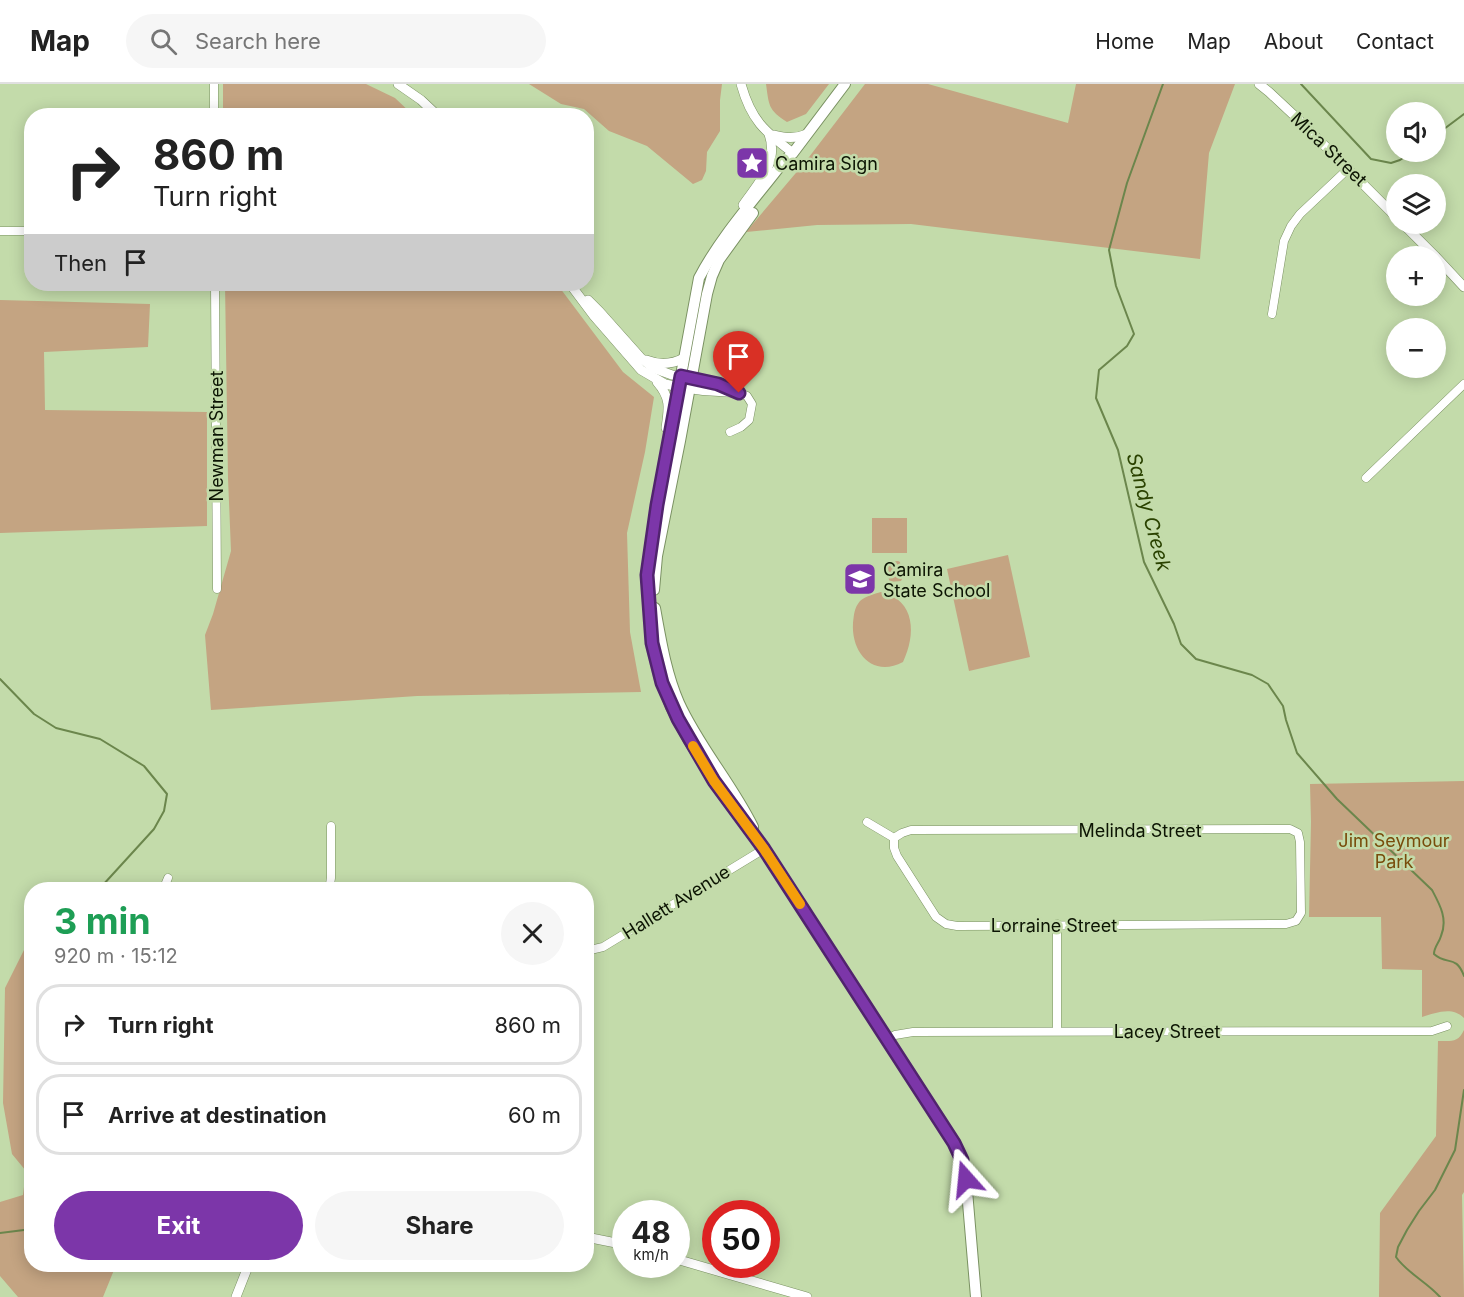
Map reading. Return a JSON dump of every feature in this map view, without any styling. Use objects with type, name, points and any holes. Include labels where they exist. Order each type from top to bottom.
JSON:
[{"type":"main road","points":[[764,849],[747,814],[706,751],[680,705],[667,667],[655,608],[654,587],[657,556],[680,441],[685,382],[684,358],[699,278],[709,260],[845,84]]},
{"type":"main road","points":[[793,153],[789,165],[719,260],[702,312],[666,460],[647,575],[655,661],[666,695],[688,739],[714,781],[764,849],[954,1143],[962,1160],[966,1179],[976,1297]]},
{"type":"street","points":[[214,84],[214,108]]},
{"type":"street","points":[[398,84],[430,108]]},
{"type":"street","points":[[741,84],[746,101],[760,125],[793,153]]},
{"type":"street","name":"Mica Street","points":[[1259,84],[1349,168],[1386,207]]},
{"type":"street","points":[[769,134],[791,138],[799,138],[807,134]]},
{"type":"street","points":[[709,260],[732,220],[764,176],[772,154],[769,134]]},
{"type":"street","points":[[1272,314],[1284,241],[1291,226],[1300,214],[1349,168]]},
{"type":"street","points":[[0,231],[24,231]]},
{"type":"street","points":[[1413,234],[1424,246]]},
{"type":"street","points":[[1446,268],[1464,287]]},
{"type":"street","name":"Newman Street","points":[[215,291],[217,589]]},
{"type":"street","points":[[576,291],[640,370],[665,384],[685,382],[718,384],[747,396],[752,404],[749,420],[730,432]]},
{"type":"street","points":[[578,291],[600,312],[641,358],[653,368],[685,382]]},
{"type":"street","points":[[641,358],[666,364],[684,358]]},
{"type":"street","points":[[655,379],[666,393],[667,398],[669,413],[665,435],[666,460]]},
{"type":"street","points":[[1366,478],[1464,384]]},
{"type":"street","points":[[867,822],[894,838]]},
{"type":"street","points":[[330,882],[331,826]]},
{"type":"street","name":"Melinda Street","points":[[894,838],[911,830],[1290,829],[1298,834],[1300,842],[1301,913],[1296,921]]},
{"type":"street","name":"Lorraine Street","points":[[894,838],[897,856],[936,917],[946,924],[957,926],[1286,924],[1296,921]]},
{"type":"street","name":"Hallett Avenue","points":[[594,949],[603,947],[764,849]]},
{"type":"street","points":[[166,882],[168,878]]},
{"type":"street","points":[[1057,1031],[1058,924]]},
{"type":"street","name":"Lacey Street","points":[[888,1039],[895,1035],[913,1032],[1432,1031],[1447,1026]]},
{"type":"street","points":[[594,1239],[612,1242]]},
{"type":"street","points":[[690,1263],[807,1297]]},
{"type":"street","points":[[236,1297],[246,1272]]},
{"type":"green space","points":[[223,84],[366,84],[395,98],[406,108],[223,108]]},
{"type":"green space","points":[[529,84],[722,84],[720,131],[707,152],[706,171],[702,180],[693,184],[647,146],[609,131],[594,118],[594,108],[561,104]]},
{"type":"green space","points":[[766,84],[829,84],[806,114],[787,122],[770,106]]},
{"type":"green space","points":[[865,84],[928,84],[1068,123],[1076,84],[1235,84],[1209,153],[1200,259],[911,224],[817,225],[746,232],[806,161]]},
{"type":"green space","points":[[225,291],[562,291],[623,372],[654,397],[645,452],[627,533],[630,632],[641,692],[417,696],[211,710],[205,635],[231,551]]},
{"type":"green space","points":[[0,300],[150,304],[148,347],[44,352],[45,410],[207,412],[207,526],[0,533]]},
{"type":"green space","points":[[872,518],[907,518],[907,553],[872,553]]},
{"type":"green space","points":[[1008,555],[1030,657],[969,671],[947,569]]},
{"type":"green space","points":[[898,561],[902,579],[890,582],[886,564]]},
{"type":"green space","points":[[881,592],[893,596],[901,603],[907,611],[911,630],[903,662],[882,667],[866,660],[860,653],[853,634],[855,609],[860,601]]},
{"type":"green space","name":"Jim Seymour Park","points":[[1464,781],[1464,1018],[1449,1011],[1422,1017],[1422,970],[1382,969],[1381,917],[1309,917],[1310,784]]},
{"type":"green space","points":[[24,950],[24,1169],[12,1154],[3,1103],[5,988]]},
{"type":"green space","points":[[1464,1030],[1464,1192],[1462,1195],[1464,1297],[1379,1297],[1380,1213],[1436,1136],[1438,1041],[1457,1039]]},
{"type":"green space","points":[[24,1187],[24,1272],[113,1272],[103,1297],[18,1297],[0,1276],[0,1202],[23,1195]]},
{"type":"waterway","name":"Sandy Creek","points":[[1163,84],[1127,183],[1109,250],[1116,286],[1134,334],[1127,346],[1099,370],[1096,398],[1118,450],[1144,562],[1174,624],[1181,644],[1196,659],[1252,675],[1268,684],[1283,706],[1297,753],[1337,799],[1432,890],[1440,907],[1444,924],[1434,954],[1458,965],[1464,976]]},
{"type":"waterway","points":[[1301,84],[1371,159],[1386,162]]},
{"type":"waterway","points":[[1446,128],[1464,114]]},
{"type":"waterway","points":[[1386,162],[1394,162]]},
{"type":"waterway","points":[[0,679],[34,714],[56,728],[100,739],[144,766],[167,794],[164,811],[154,829],[106,882]]},
{"type":"waterway","name":"Sandy Creek","points":[[1440,1297],[1396,1257],[1398,1247],[1407,1230],[1435,1190],[1455,1150],[1464,1090]]},
{"type":"waterway","points":[[0,1233],[24,1230]]},
{"type":"slow traffic","points":[[693,746],[714,781],[764,849],[800,904]]},
{"type":"place","name":"Camira Sign","points":[[752,163]]},
{"type":"place","name":"Camira State School","points":[[860,579]]},
{"type":"route","points":[[739,393],[718,384],[681,376],[657,505],[647,575],[655,661],[671,707],[688,739],[714,781],[764,849],[954,1143],[962,1160],[966,1179]]}]
